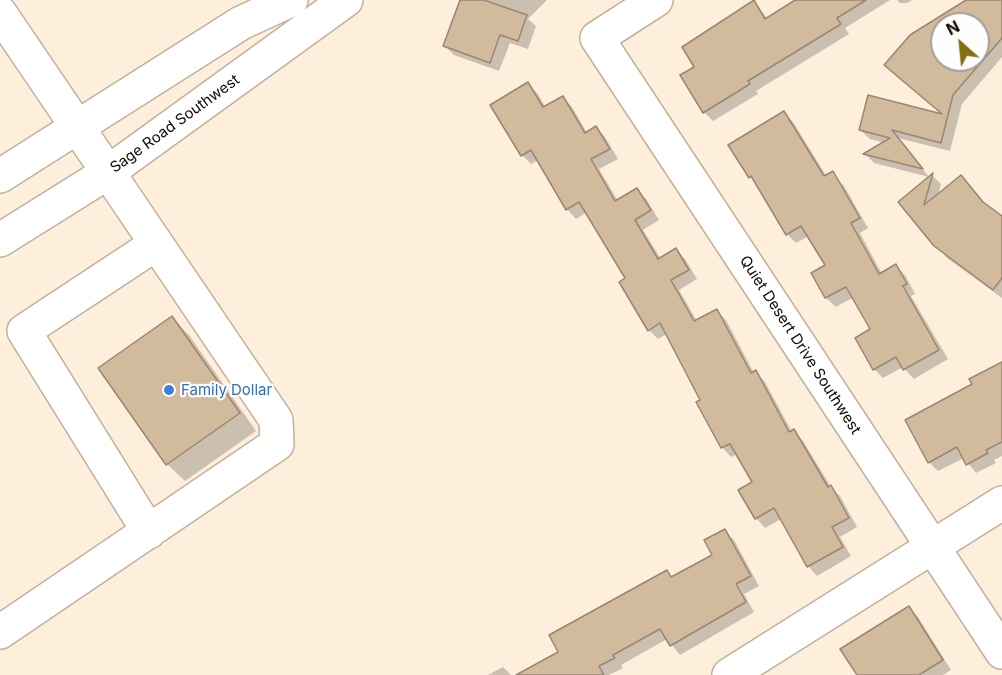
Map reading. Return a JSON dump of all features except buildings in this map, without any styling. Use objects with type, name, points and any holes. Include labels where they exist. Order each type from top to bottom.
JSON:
[{"type":"street","points":[[0,176],[240,23],[291,0]]},
{"type":"street","name":"Sage Road Southwest","points":[[0,240],[107,173],[346,0]]},
{"type":"street","name":"Quiet Desert Drive Southwest","points":[[656,0],[597,38],[1002,652]]},
{"type":"street","points":[[0,13],[276,420],[277,444],[0,632]]},
{"type":"street","points":[[149,532],[24,332],[156,244]]},
{"type":"street","points":[[729,675],[1002,503]]},
{"type":"place","name":"Family Dollar","points":[[169,390]]}]
